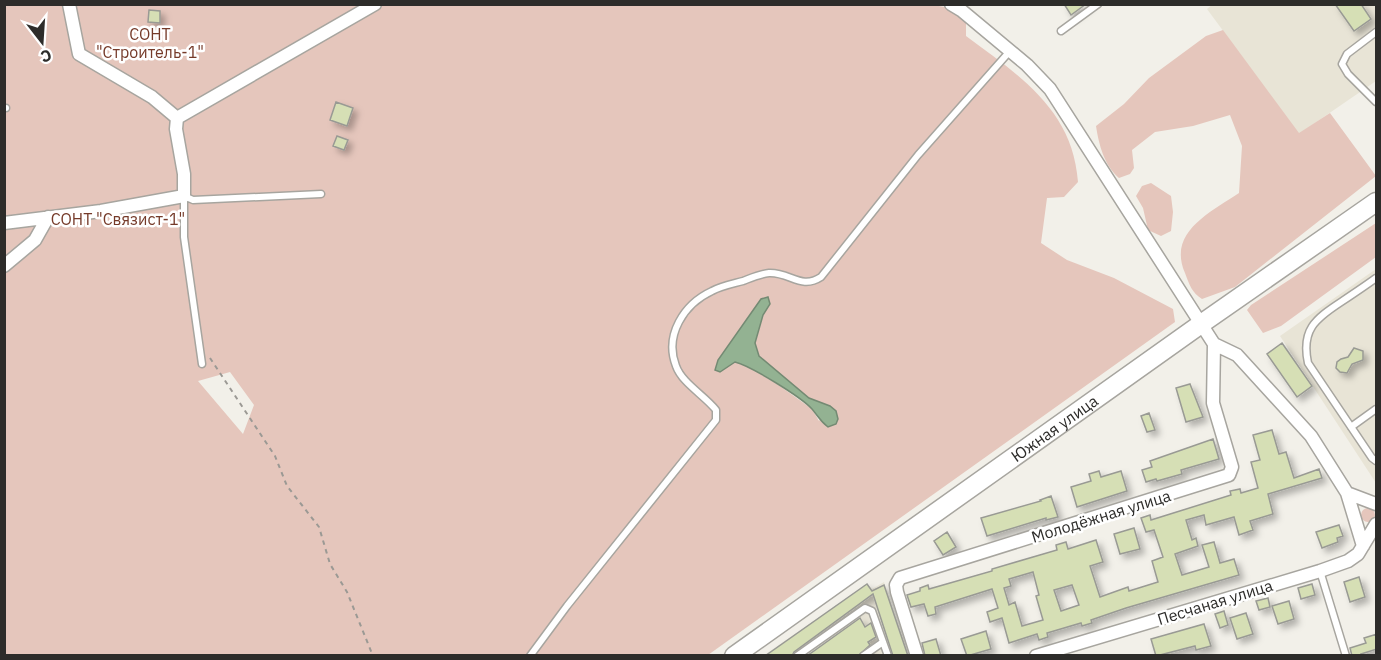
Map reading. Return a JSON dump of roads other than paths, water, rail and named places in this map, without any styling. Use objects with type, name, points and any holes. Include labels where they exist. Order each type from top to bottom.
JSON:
[{"type":"main road","name":"Южная улица","points":[[734,656],[1201,324],[1377,202]]},
{"type":"street","points":[[69,4],[79,54],[152,97],[177,118]]},
{"type":"street","points":[[177,118],[359,9],[375,4]]},
{"type":"street","points":[[951,4],[1027,65],[1050,89],[1067,112],[1214,344],[1236,355],[1311,436],[1347,493],[1364,546]]},
{"type":"street","points":[[4,223],[101,211],[184,196],[184,174],[176,129],[177,118]]},
{"type":"street","points":[[4,266],[35,240],[48,217]]},
{"type":"street","name":"Молодёжная улица","points":[[918,656],[897,592],[896,585],[900,578],[1229,475],[1232,467],[1213,403],[1214,344]]},
{"type":"street","points":[[1347,493],[1377,504]]},
{"type":"street","name":"Песчаная улица","points":[[1036,656],[1348,561],[1358,554],[1377,524]]},
{"type":"lane","points":[[1061,31],[1098,4]]},
{"type":"lane","points":[[1377,32],[1347,54],[1342,64],[1348,74],[1377,102]]},
{"type":"lane","points":[[530,656],[567,606],[716,420],[716,410],[676,368],[672,351],[672,336],[688,308],[701,296],[714,289],[768,273],[805,283],[814,282],[821,277],[918,155],[1010,51]]},
{"type":"lane","points":[[202,364],[184,237],[184,196],[193,200],[321,194]]},
{"type":"lane","points":[[1377,278],[1320,316],[1312,325],[1305,349],[1308,363],[1372,458],[1377,461]]},
{"type":"lane","points":[[1351,427],[1377,409]]},
{"type":"lane","points":[[1320,571],[1346,656]]},
{"type":"lane","points":[[797,656],[864,608],[872,611],[888,656]]},
{"type":"lane","points":[[863,656],[883,642]]},
{"type":"park label","name":"СОНТ \"Строитель-1\"","points":[[150,43]]},
{"type":"park label","name":"СОНТ \"Связист-1\"","points":[[118,219]]}]
